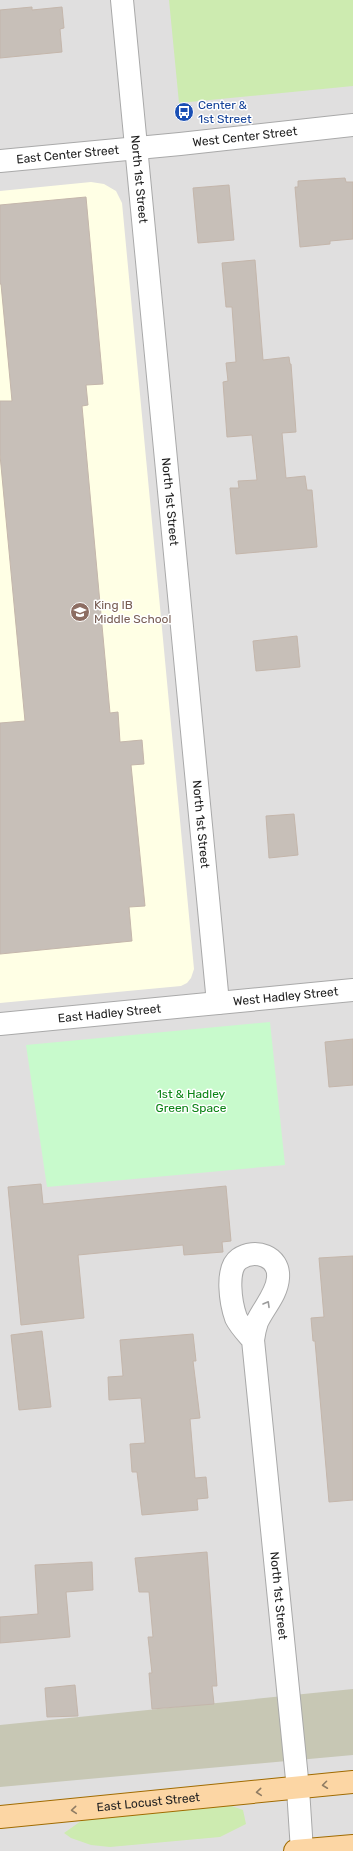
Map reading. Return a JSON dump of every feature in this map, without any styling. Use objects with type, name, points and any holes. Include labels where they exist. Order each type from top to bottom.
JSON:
[{"type":"main road","name":"East Locust Street","points":[[0,1816],[298,1789],[353,1782]]},
{"type":"main road","points":[[299,1851],[353,1846]]},
{"type":"street","name":"North 1st Street","points":[[122,0],[218,1003]]},
{"type":"street","name":"West Center Street","points":[[136,148],[353,125]]},
{"type":"street","name":"East Center Street","points":[[0,161],[136,148]]},
{"type":"street","name":"West Hadley Street","points":[[218,1003],[353,990]]},
{"type":"street","name":"East Hadley Street","points":[[0,1024],[218,1003]]},
{"type":"street","name":"North 1st Street","points":[[253,1340],[298,1789],[299,1851]]},
{"type":"shaded area","points":[[0,0],[353,0],[353,1851],[0,1851]]},
{"type":"shaded area","name":"King IB Middle School","points":[[91,182],[104,184],[116,191],[122,203],[194,969],[191,978],[187,983],[181,986],[0,1003],[0,191]]},
{"type":"shaded area","points":[[353,1689],[353,1755],[0,1787],[0,1725]]},
{"type":"green space","points":[[169,0],[353,0],[353,86],[179,103]]},
{"type":"green space","name":"1st & Hadley Green Space","points":[[270,1022],[285,1165],[47,1187],[26,1045]]},
{"type":"green space","points":[[229,1805],[243,1810],[246,1824],[220,1837],[110,1847],[91,1845],[71,1838],[64,1833],[81,1821],[99,1815]]},
{"type":"building","points":[[32,7],[32,10],[62,7],[64,28],[60,29],[62,52],[0,58],[0,10]]},
{"type":"building","points":[[345,178],[346,182],[353,182],[353,239],[330,241],[330,244],[300,247],[295,187],[298,187],[298,181]]},
{"type":"building","points":[[229,185],[234,240],[198,243],[193,188]]},
{"type":"building","points":[[86,197],[103,384],[86,385],[88,405],[82,406],[110,713],[118,712],[120,742],[142,740],[144,764],[131,765],[145,906],[129,907],[132,941],[0,954],[0,723],[25,721],[0,455],[0,401],[12,401],[0,284],[0,205]]},
{"type":"building","points":[[255,260],[263,360],[289,357],[291,364],[296,432],[282,433],[286,478],[305,476],[307,490],[312,490],[317,547],[236,554],[230,488],[239,488],[238,481],[257,480],[252,435],[227,437],[223,382],[228,381],[226,363],[236,362],[232,307],[226,307],[222,263]]},
{"type":"building","points":[[297,636],[300,667],[256,671],[253,641]]},
{"type":"building","points":[[294,814],[298,855],[269,858],[266,816]]},
{"type":"building","points":[[353,1039],[353,1085],[329,1087],[325,1042]]},
{"type":"building","points":[[41,1184],[43,1204],[226,1186],[231,1241],[222,1242],[223,1252],[184,1255],[183,1245],[78,1255],[84,1318],[21,1325],[8,1187]]},
{"type":"building","points":[[353,1256],[353,1500],[329,1502],[315,1341],[313,1341],[311,1318],[324,1317],[319,1258]]},
{"type":"building","points":[[42,1331],[51,1407],[19,1410],[11,1335]]},
{"type":"building","points":[[193,1334],[196,1361],[193,1361],[200,1418],[190,1419],[195,1478],[206,1477],[208,1498],[197,1499],[198,1510],[142,1515],[137,1472],[132,1472],[130,1444],[145,1443],[141,1398],[109,1400],[108,1377],[123,1376],[120,1340]]},
{"type":"building","points":[[207,1552],[217,1686],[212,1686],[214,1704],[152,1709],[149,1673],[152,1673],[148,1637],[153,1637],[149,1592],[139,1592],[135,1558]]},
{"type":"building","points":[[92,1562],[93,1590],[66,1592],[70,1637],[0,1643],[0,1617],[38,1614],[35,1565]]},
{"type":"building","points":[[75,1685],[78,1716],[47,1717],[45,1688]]},
{"type":"place","name":"Center & 1st Street","points":[[184,112]]},
{"type":"place","name":"King IB Middle School","points":[[80,612]]}]
